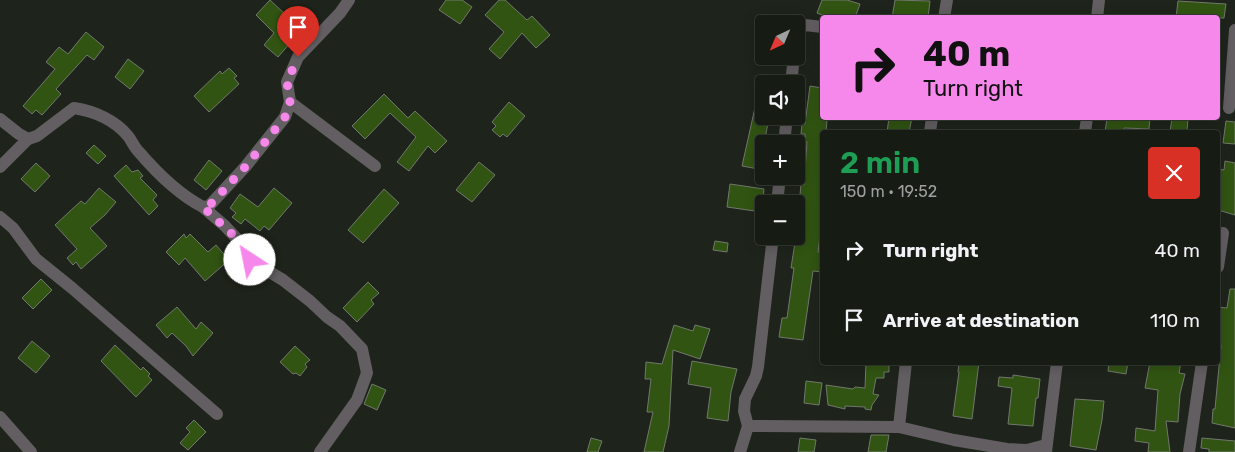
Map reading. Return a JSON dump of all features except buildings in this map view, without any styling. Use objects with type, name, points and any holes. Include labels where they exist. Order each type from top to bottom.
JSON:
[{"type":"street","points":[[203,207],[209,206],[246,166],[285,117],[290,102],[287,82],[298,57],[340,13],[349,0]]},
{"type":"street","points":[[944,15],[947,0]]},
{"type":"street","points":[[1097,15],[1099,0]]},
{"type":"street","points":[[805,25],[820,27]]},
{"type":"street","points":[[1227,108],[1235,30]]},
{"type":"street","points":[[290,102],[375,166]]},
{"type":"street","points":[[0,167],[28,139],[37,136],[74,108],[88,110],[111,122],[128,135],[137,150],[166,181],[203,207],[235,237],[250,260],[283,280],[310,301],[340,326],[362,349],[368,373],[357,400],[320,452]]},
{"type":"street","points":[[0,119],[28,139]]},
{"type":"street","points":[[0,217],[13,228],[36,259],[217,414]]},
{"type":"street","points":[[1220,257],[1225,233]]},
{"type":"street","points":[[740,452],[748,426],[744,411],[744,399],[756,376],[758,367],[772,245]]},
{"type":"street","points":[[899,427],[906,365]]},
{"type":"street","points":[[748,426],[899,427],[954,440],[1007,449],[1027,450],[1046,448],[1057,365]]},
{"type":"street","points":[[1189,452],[1202,365]]},
{"type":"street","points":[[0,417],[31,452]]},
{"type":"route","points":[[250,260],[240,242],[203,207],[209,206],[246,166],[285,117],[290,102],[287,82],[298,57]]}]
